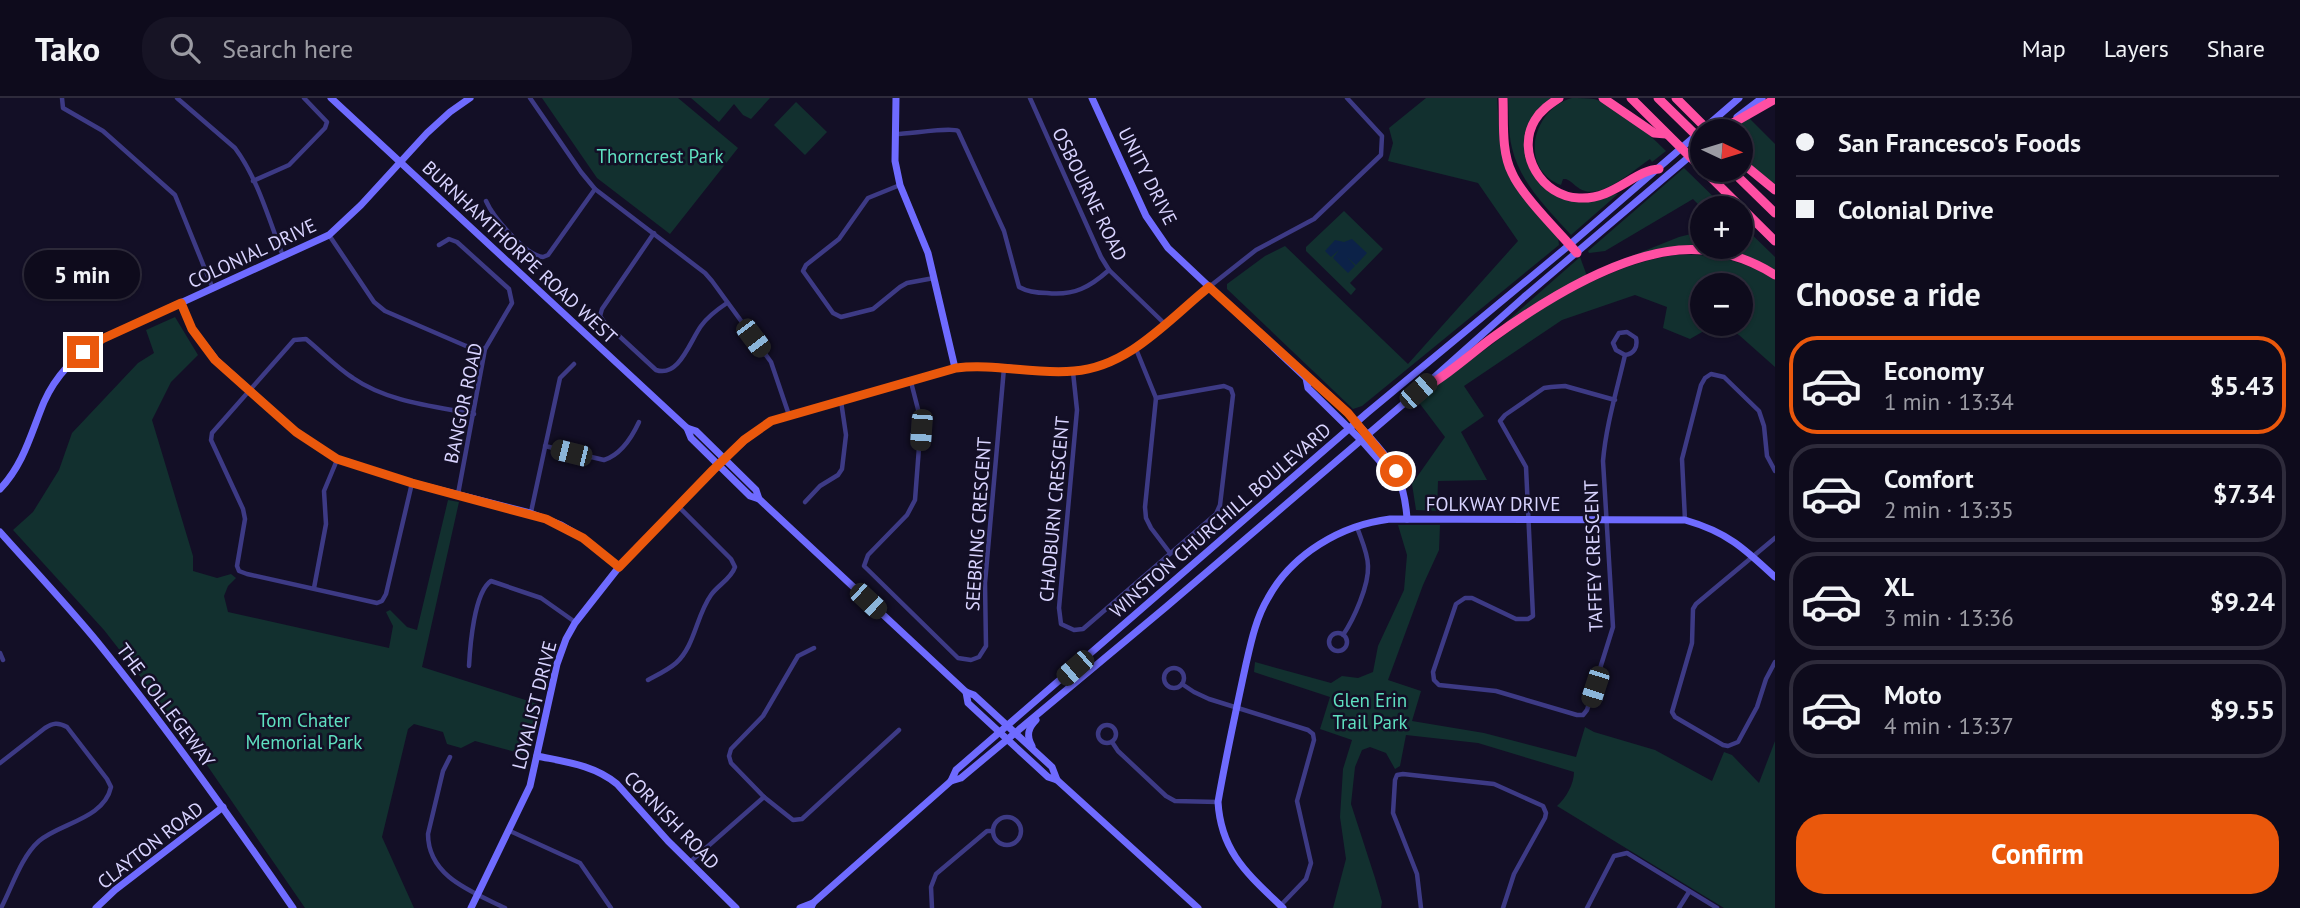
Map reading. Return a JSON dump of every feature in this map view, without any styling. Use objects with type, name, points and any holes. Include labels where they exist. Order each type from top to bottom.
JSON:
[{"type":"highway","points":[[1503,98],[1505,148],[1511,172],[1521,188],[1577,253]]},
{"type":"highway","points":[[1559,98],[1540,114],[1528,136],[1533,166],[1550,188],[1568,197],[1591,198],[1617,189],[1651,169],[1658,169]]},
{"type":"highway","points":[[1604,98],[1654,133],[1666,134]]},
{"type":"highway","points":[[1631,98],[1775,241]]},
{"type":"highway","points":[[1658,98],[1690,131]]},
{"type":"highway","points":[[1676,98],[1697,119]]},
{"type":"highway","points":[[1736,119],[1762,100],[1775,99]]},
{"type":"highway","points":[[1754,173],[1775,190]]},
{"type":"highway","points":[[1743,182],[1775,213]]},
{"type":"highway","points":[[1418,391],[1541,304],[1594,277],[1639,260],[1679,250],[1718,252],[1760,266],[1775,275]]},
{"type":"street","points":[[62,98],[63,108],[103,131],[175,195],[213,289]]},
{"type":"street","points":[[177,98],[235,148],[254,181],[283,257]]},
{"type":"street","points":[[254,181],[276,173],[297,159],[325,128],[327,122],[324,117],[304,98]]},
{"type":"street","name":"BURNHAMTHORPE ROAD WEST","points":[[331,98],[687,428],[696,431],[721,462],[755,491],[759,499],[966,692],[974,695],[1052,767],[1057,780]]},
{"type":"street","name":"COLONIAL DRIVE","points":[[0,489],[22,459],[52,386],[72,361],[102,339],[329,235],[361,205],[438,122],[470,98]]},
{"type":"street","points":[[530,98],[595,189],[705,272],[771,362],[789,415]]},
{"type":"street","points":[[896,98],[895,161],[900,185],[928,253],[956,368]]},
{"type":"street","name":"OSBOURNE ROAD","points":[[1030,98],[1109,270],[1165,324]]},
{"type":"street","name":"UNITY DRIVE","points":[[1092,98],[1146,216],[1168,248],[1306,378],[1315,381],[1396,471],[1405,497],[1407,519]]},
{"type":"street","points":[[1209,287],[1256,250],[1314,219],[1381,155],[1382,136],[1347,98]]},
{"type":"street","name":"WINSTON CHURCHILL BOULEVARD","points":[[800,908],[812,906],[951,780],[956,770],[1353,426],[1739,98]]},
{"type":"street","points":[[896,134],[929,133],[953,128],[958,131],[1004,231],[1019,287],[1033,292],[1063,295],[1090,286],[1109,270]]},
{"type":"street","name":"WINSTON CHURCHILL BOULEVARD","points":[[951,780],[961,778],[1155,616],[1690,155]]},
{"type":"street","points":[[900,185],[868,198],[839,239],[806,265],[803,271],[833,313],[841,317],[867,312],[907,283],[934,278]]},
{"type":"street","points":[[486,201],[492,214],[532,254],[543,257],[548,255],[595,189]]},
{"type":"street","points":[[654,233],[602,309],[600,316],[604,322],[656,370],[663,373],[670,370],[682,356],[706,319],[727,303]]},
{"type":"street","points":[[329,235],[374,302],[385,311],[466,346],[485,349]]},
{"type":"street","name":"BANGOR ROAD","points":[[439,245],[449,239],[457,242],[509,289],[512,303],[485,349],[458,494]]},
{"type":"street","name":"LOYALIST DRIVE","points":[[471,908],[530,786],[557,664],[575,623],[619,567],[677,505],[763,426],[789,415],[956,368],[1073,372],[1106,363],[1136,348],[1209,287]]},
{"type":"street","points":[[181,303],[203,345],[215,360],[250,388],[296,432],[337,459],[412,483],[530,513],[561,525],[583,538],[619,567]]},
{"type":"street","name":"TAFFEY CRESCENT","points":[[1627,332],[1636,338],[1637,346],[1633,353],[1625,355],[1616,350],[1614,343],[1619,333],[1627,332]]},
{"type":"street","points":[[412,483],[386,594],[382,601],[377,603],[247,574],[239,571],[237,566],[245,519],[243,509],[211,440],[212,433],[294,340],[301,338],[306,339],[354,379],[375,391],[406,401],[474,414]]},
{"type":"street","points":[[1136,348],[1156,398],[1146,519],[1170,554]]},
{"type":"street","name":"TAFFEY CRESCENT","points":[[1528,520],[1533,616],[1528,620],[1516,619],[1472,598],[1465,598],[1456,604],[1433,672],[1434,680],[1439,685],[1503,693],[1583,715],[1587,710],[1613,630],[1603,461],[1605,435],[1625,355]]},
{"type":"street","points":[[530,513],[560,378],[574,364]]},
{"type":"street","name":"SEEBRING CRESCENT","points":[[911,381],[921,421],[915,500],[907,515],[868,555],[864,566],[958,658],[971,660],[979,657],[986,646],[985,583],[1004,368]]},
{"type":"street","name":"CHADBURN CRESCENT","points":[[1073,372],[1077,410],[1059,608],[1061,624],[1074,630],[1083,629],[1216,514],[1220,505],[1233,395],[1231,389],[1224,386],[1156,398]]},
{"type":"street","points":[[1685,520],[1682,459],[1701,385],[1711,374],[1724,377],[1759,411],[1764,426],[1767,456],[1775,471]]},
{"type":"street","points":[[1528,520],[1526,467],[1500,421],[1544,388],[1565,386],[1615,400]]},
{"type":"street","points":[[805,502],[842,469],[846,435],[841,401]]},
{"type":"street","points":[[545,446],[604,460],[612,458],[633,436],[639,422]]},
{"type":"street","points":[[314,588],[326,524],[324,491],[337,459]]},
{"type":"street","points":[[648,680],[676,663],[683,654],[704,606],[713,592],[733,573],[735,566],[677,505]]},
{"type":"street","name":"FOLKWAY DRIVE","points":[[1282,907],[1248,874],[1229,849],[1219,817],[1218,802],[1235,707],[1261,612],[1269,596],[1295,564],[1321,543],[1356,525],[1382,520],[1685,520],[1721,533],[1775,577]]},
{"type":"street","points":[[1343,635],[1351,623],[1368,578],[1367,556],[1356,525]]},
{"type":"street","name":"THE COLLEGEWAY","points":[[0,532],[98,642],[223,807],[293,908]]},
{"type":"street","points":[[1775,538],[1693,609],[1692,643],[1672,712],[1675,717],[1723,745],[1734,745],[1753,715],[1775,662]]},
{"type":"street","points":[[469,666],[470,644],[482,591],[491,582],[541,598],[575,623]]},
{"type":"street","points":[[1334,634],[1343,635],[1347,642],[1346,648],[1341,651],[1332,650],[1329,639],[1334,634]]},
{"type":"street","points":[[814,648],[798,656],[763,716],[731,749],[730,763],[764,797],[793,820],[802,819],[899,730]]},
{"type":"street","points":[[0,653],[3,660]]},
{"type":"street","points":[[1175,669],[1181,672],[1184,678],[1182,684],[1177,688],[1168,686],[1164,678],[1167,672],[1175,669]]},
{"type":"street","points":[[1182,684],[1194,692],[1308,730],[1313,734],[1314,740],[1297,801],[1311,863],[1306,878],[1282,907]]},
{"type":"street","name":"BURNHAMTHORPE ROAD WEST","points":[[966,692],[968,703],[1198,908]]},
{"type":"street","points":[[1052,767],[1033,747],[1028,735],[1031,725],[1059,701],[1058,696]]},
{"type":"street","points":[[0,763],[53,723],[60,724],[75,738],[111,787],[105,801],[89,814],[46,836],[35,845],[1,908]]},
{"type":"street","points":[[1110,724],[1115,728],[1116,737],[1112,741],[1106,743],[1099,738],[1098,731],[1104,725],[1110,724]]},
{"type":"street","points":[[1112,741],[1118,751],[1166,796],[1175,801],[1218,802]]},
{"type":"street","name":"CORNISH ROAD","points":[[537,756],[581,765],[608,776],[736,908]]},
{"type":"street","points":[[450,757],[443,771],[428,843],[444,875],[505,908]]},
{"type":"street","points":[[1421,908],[1417,874],[1393,813],[1395,780],[1397,775],[1403,774],[1494,784],[1543,806],[1545,818],[1514,874],[1503,908]]},
{"type":"street","points":[[690,862],[764,797]]},
{"type":"street","name":"CLAYTON ROAD","points":[[96,908],[115,890],[223,807]]},
{"type":"street","points":[[1007,816],[1015,819],[1021,831],[1018,839],[1007,845],[998,842],[992,831],[998,819],[1007,816]]},
{"type":"street","points":[[510,831],[580,863],[611,908]]},
{"type":"street","points":[[932,908],[931,887],[936,874],[987,831],[992,831]]},
{"type":"street","points":[[1587,908],[1614,856],[1620,853],[1626,853],[1717,908]]},
{"type":"street","points":[[1679,908],[1689,892]]},
{"type":"green space","name":"Thorncrest Park","points":[[542,98],[678,98],[738,148],[670,234],[597,178]]},
{"type":"green space","points":[[691,98],[770,98],[751,119],[743,115],[734,104],[719,122]]},
{"type":"green space","points":[[1426,98],[1497,98],[1500,143],[1507,171],[1558,237],[1559,245],[1362,406],[1353,409],[1227,289],[1227,284],[1265,256],[1285,246],[1408,364],[1518,241],[1478,183],[1388,161],[1393,143],[1389,128]]},
{"type":"green space","points":[[1508,98],[1552,98],[1536,112],[1528,159],[1561,197],[1618,194],[1571,235],[1536,195],[1521,173],[1511,142]]},
{"type":"green space","points":[[1572,98],[1594,99],[1611,107],[1642,129],[1666,151],[1652,162],[1650,159],[1601,190],[1585,191],[1566,179],[1563,179],[1561,185],[1547,177],[1539,166],[1535,140],[1547,114],[1558,104]]},
{"type":"green space","points":[[796,102],[827,132],[805,155],[774,125]]},
{"type":"green space","points":[[1754,123],[1775,144],[1775,185],[1754,168]]},
{"type":"green space","points":[[1684,168],[1690,174],[1690,182],[1698,182],[1713,196],[1690,196],[1690,201],[1605,251],[1588,251]]},
{"type":"green space","points":[[1344,211],[1383,249],[1350,283],[1356,289],[1351,295],[1306,251],[1306,247]]},
{"type":"green space","points":[[1690,234],[1690,253],[1629,257]]},
{"type":"green space","points":[[1753,236],[1775,257],[1775,271],[1746,259],[1753,259]]},
{"type":"green space","points":[[1690,255],[1690,259],[1727,259],[1752,267],[1775,280],[1775,367],[1740,336],[1753,336],[1753,273],[1690,273],[1690,336],[1695,336],[1690,339],[1663,328],[1667,307],[1635,295],[1562,320],[1464,386],[1484,416],[1461,432],[1487,480],[1438,481],[1437,511],[1416,510],[1412,484],[1445,437],[1417,400],[1510,331],[1509,328],[1589,283],[1653,259]]},
{"type":"green space","points":[[1580,257],[1587,276],[1506,325],[1505,323]]},
{"type":"green space","name":"Tom Chater Memorial Park","points":[[175,317],[198,355],[171,382],[152,420],[193,556],[193,571],[217,578],[231,574],[236,578],[228,586],[224,596],[228,612],[389,648],[393,626],[386,612],[390,610],[407,627],[417,630],[448,500],[459,502],[422,667],[538,704],[526,755],[475,741],[461,748],[447,744],[443,732],[414,724],[408,729],[382,837],[414,908],[305,908],[189,739],[104,630],[13,530],[33,512],[59,470],[72,433],[138,363],[154,353],[146,330]]},
{"type":"green space","name":"Glen Erin Trail Park","points":[[1398,525],[1440,525],[1439,550],[1423,585],[1388,680],[1421,691],[1412,721],[1484,733],[1576,757],[1585,727],[1655,750],[1712,781],[1724,752],[1732,755],[1759,783],[1775,741],[1775,908],[1724,908],[1557,806],[1569,790],[1574,772],[1478,743],[1406,735],[1400,766],[1395,769],[1386,753],[1370,747],[1362,750],[1355,767],[1351,804],[1382,902],[1381,908],[1333,908],[1346,859],[1340,817],[1343,769],[1352,740],[1320,729],[1330,697],[1254,672],[1255,662],[1331,683],[1342,676],[1358,678],[1373,672],[1378,646],[1404,590],[1407,555]]},
{"type":"water","points":[[1352,239],[1367,253],[1356,265],[1347,257],[1355,266],[1348,273],[1333,258],[1339,250],[1331,257],[1325,251],[1335,240],[1344,242]]},
{"type":"route","points":[[83,352],[102,339],[181,303],[192,329],[215,360],[250,388],[296,432],[337,459],[412,483],[546,519],[583,538],[619,567],[677,505],[744,440],[771,421],[956,368],[985,366],[1073,372],[1092,368],[1136,348],[1209,287],[1306,378],[1315,381],[1348,413],[1396,471]]}]
